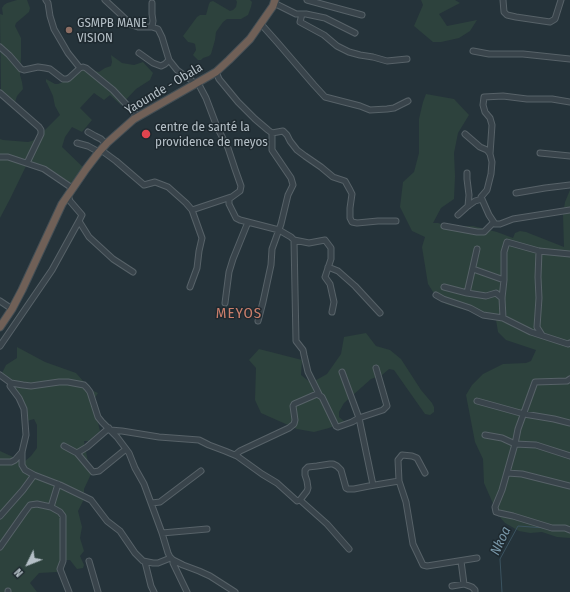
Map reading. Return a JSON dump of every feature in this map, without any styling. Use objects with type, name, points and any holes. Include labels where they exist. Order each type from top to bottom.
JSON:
[{"type":"highway","name":"Yaounde - Obala","points":[[0,327],[22,290],[62,204],[100,151],[106,144],[138,117],[216,72],[250,39],[275,2]]},
{"type":"street","points":[[46,0],[54,29],[68,53],[80,68]]},
{"type":"street","points":[[105,0],[132,25],[138,27],[152,27],[159,30],[169,60],[176,70],[196,84],[206,98],[217,127],[228,148],[242,186],[240,192],[192,210]]},
{"type":"street","points":[[307,0],[362,15]]},
{"type":"street","points":[[503,0],[504,12],[506,15],[550,22],[555,19],[561,0]]},
{"type":"street","points":[[275,2],[296,14],[306,14],[325,18],[355,33]]},
{"type":"street","points":[[152,3],[152,27]]},
{"type":"street","points":[[302,14],[300,22],[324,35],[338,46],[349,52],[386,61],[407,59]]},
{"type":"street","points":[[261,24],[325,97],[370,110],[394,108],[408,101]]},
{"type":"street","points":[[1,51],[9,55],[21,69],[27,70],[38,67],[50,69],[63,79],[69,78],[80,68],[86,68],[113,90],[138,117]]},
{"type":"street","points":[[472,51],[489,54],[523,54],[570,59]]},
{"type":"street","points":[[139,53],[153,63],[161,66],[169,60]]},
{"type":"street","points":[[216,72],[219,79],[238,102],[255,119],[272,133],[283,131],[297,150],[333,177],[345,181],[352,194],[350,213],[352,222],[357,224],[378,221],[396,221]]},
{"type":"street","points":[[0,93],[41,130],[41,134],[27,163]]},
{"type":"street","points":[[570,102],[552,99],[527,99],[503,96],[484,97],[483,105],[492,125],[490,154],[492,162],[487,190],[481,197],[488,215],[493,223],[497,225],[513,219],[570,210]]},
{"type":"street","points":[[88,132],[101,139],[106,144]]},
{"type":"street","points":[[258,321],[264,302],[271,265],[272,249],[279,230],[288,195],[293,185],[291,178],[272,150],[272,133]]},
{"type":"street","points":[[465,134],[480,147],[487,150],[490,154]]},
{"type":"street","points":[[77,143],[100,151],[116,161],[144,185],[155,182],[168,187],[192,210],[202,238],[197,268],[190,287]]},
{"type":"street","points":[[540,153],[570,156]]},
{"type":"street","points":[[0,157],[8,157],[44,169],[72,188]]},
{"type":"street","points":[[467,173],[469,195],[468,206]]},
{"type":"street","points":[[516,193],[570,185]]},
{"type":"street","points":[[0,346],[52,270],[82,215],[70,201],[68,195]]},
{"type":"street","points":[[232,196],[229,199],[229,204],[236,218],[279,230],[291,236],[294,240],[309,243],[325,240],[331,248],[331,259],[325,277],[330,284],[334,302],[332,312]]},
{"type":"street","points":[[458,215],[475,201],[482,199]]},
{"type":"street","points":[[79,221],[89,237],[108,255],[133,272]]},
{"type":"street","points":[[225,303],[229,272],[248,222]]},
{"type":"street","points":[[444,226],[484,232],[493,223]]},
{"type":"street","points":[[294,240],[296,341],[304,350],[308,372],[336,426],[338,427],[383,410],[387,406],[376,368]]},
{"type":"street","points":[[503,318],[502,298],[504,280],[504,252],[507,242],[539,250],[570,254]]},
{"type":"street","points":[[467,293],[477,249]]},
{"type":"street","points":[[539,250],[539,298],[536,327],[542,335]]},
{"type":"street","points":[[328,267],[338,271],[355,286],[380,314]]},
{"type":"street","points":[[473,269],[504,280]]},
{"type":"street","points":[[444,287],[486,296],[496,293],[502,298]]},
{"type":"street","points":[[436,295],[443,299],[470,308],[483,315],[503,318],[531,332],[568,344],[570,343]]},
{"type":"street","points":[[0,301],[12,308]]},
{"type":"street","points":[[342,372],[359,418],[373,485]]},
{"type":"street","points":[[0,375],[11,383],[31,386],[59,382],[84,385],[90,392],[98,417],[110,429],[129,453],[152,503],[168,553],[188,592]]},
{"type":"street","points":[[570,379],[567,381],[535,382],[518,429],[502,490],[495,507],[496,512],[552,528],[565,528],[570,530]]},
{"type":"street","points":[[11,383],[10,386],[20,398],[24,409],[26,435],[22,452],[22,465],[26,470],[91,500],[107,520],[120,531],[135,553],[145,562],[158,563],[172,559],[183,565],[199,570],[235,592]]},
{"type":"street","points":[[235,455],[240,451],[289,428],[294,424],[295,420],[294,404],[319,394]]},
{"type":"street","points":[[477,401],[524,414],[570,423]]},
{"type":"street","points":[[77,453],[88,447],[110,429],[159,437],[199,440],[235,455],[277,483],[297,501],[300,500],[326,524],[349,550]]},
{"type":"street","points":[[485,434],[502,438],[515,444],[536,445],[570,456]]},
{"type":"street","points":[[64,446],[77,453],[93,472],[99,471],[126,449]]},
{"type":"street","points":[[0,462],[10,462],[15,460],[22,452]]},
{"type":"street","points":[[425,473],[417,458],[402,455],[398,460],[399,481],[406,502],[414,544],[423,565],[427,566],[477,558]]},
{"type":"street","points":[[300,500],[308,488],[304,470],[317,466],[330,464],[337,466],[341,470],[346,488],[348,489],[399,481]]},
{"type":"street","points":[[152,503],[160,502],[201,471]]},
{"type":"street","points":[[507,473],[522,474],[570,486]]},
{"type":"street","points":[[0,516],[34,475]]},
{"type":"street","points":[[51,507],[58,484]]},
{"type":"street","points":[[0,547],[30,506],[37,504],[51,507],[60,512],[63,516],[63,561],[60,569],[69,592]]},
{"type":"street","points":[[162,533],[207,529]]},
{"type":"street","points":[[89,561],[98,592]]},
{"type":"street","points":[[461,561],[464,584]]},
{"type":"street","points":[[145,562],[154,592]]},
{"type":"street","points":[[452,586],[464,584],[472,587],[475,592]]},
{"type":"green space","points":[[17,0],[27,0],[30,8],[29,12],[16,23],[15,26],[21,38],[20,75],[23,89],[17,96],[15,102],[12,104],[1,91],[0,14],[3,15],[2,8],[4,5]]},
{"type":"green space","points":[[236,0],[250,0],[252,2],[248,15],[241,19],[227,19],[223,22],[216,32],[211,54],[201,60],[198,60],[193,55],[196,50],[195,44],[188,42],[183,36],[197,17],[200,15],[206,15],[210,2],[213,1],[230,11],[236,7]]},
{"type":"green space","points":[[421,0],[455,0],[460,3],[439,14],[447,26],[477,20],[470,31],[459,38],[441,42],[433,42],[414,26],[423,5]]},
{"type":"green space","points":[[111,55],[122,63],[134,65],[143,62],[153,73],[150,80],[136,89],[121,105],[110,95],[104,100],[94,93],[80,108],[92,120],[82,132],[72,127],[65,137],[62,147],[86,170],[73,187],[55,176],[27,164],[0,218],[0,139],[28,142],[37,138],[60,115],[55,106],[53,96],[46,79],[58,84],[74,77],[86,65],[99,72],[111,66]]},
{"type":"green space","points":[[426,94],[454,99],[469,115],[458,133],[454,153],[454,199],[441,208],[433,223],[450,227],[473,226],[513,238],[515,233],[520,231],[526,232],[564,247],[563,214],[565,202],[570,190],[570,538],[557,537],[542,532],[530,533],[519,531],[505,523],[498,515],[484,483],[483,459],[475,442],[466,395],[472,385],[483,374],[503,364],[526,363],[531,361],[536,350],[506,340],[498,332],[496,320],[491,317],[479,312],[446,304],[435,295],[428,284],[422,247],[425,237],[412,231],[400,207],[403,182],[414,172],[419,153],[419,119]]},
{"type":"green space","points":[[366,333],[376,346],[390,350],[401,359],[421,390],[432,403],[434,412],[430,415],[425,414],[394,370],[389,369],[382,375],[371,379],[344,403],[339,412],[339,417],[345,422],[329,428],[314,432],[297,429],[261,413],[255,400],[256,368],[249,360],[259,349],[302,360],[301,375],[311,383],[327,374],[341,354],[344,337]]},
{"type":"green space","points":[[17,347],[45,362],[76,373],[91,390],[98,393],[93,401],[100,431],[89,441],[84,441],[88,462],[92,472],[84,489],[84,499],[78,511],[82,527],[80,538],[84,551],[80,556],[84,565],[83,568],[77,569],[70,560],[63,560],[60,562],[57,572],[39,573],[30,583],[37,592],[0,592],[0,451],[24,462],[37,448],[37,425],[34,419],[24,422],[24,410],[10,386],[0,377],[6,365],[17,358]]},
{"type":"waterway","name":"Nkoa","points":[[502,592],[500,559],[518,526],[545,528]]},
{"type":"place","name":"GSMPB MANE VISION","points":[[69,30]]},
{"type":"place","name":"centre de santé la providence de meyos","points":[[146,134]]},
{"type":"district","name":"MEYOS","points":[[239,314]]}]
